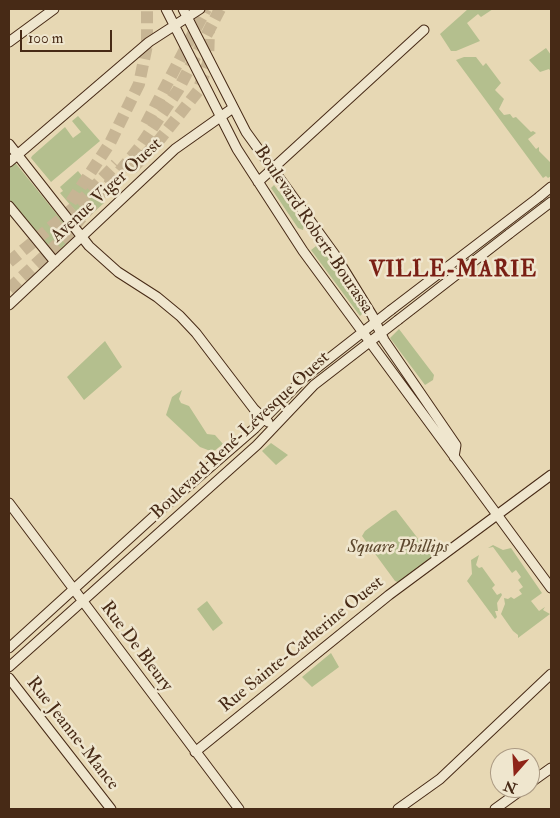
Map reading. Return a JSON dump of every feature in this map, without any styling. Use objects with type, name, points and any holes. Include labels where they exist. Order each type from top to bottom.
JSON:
[{"type":"main road","points":[[9,42],[54,9]]},
{"type":"main road","name":"Boulevard Robert-Bourassa","points":[[166,9],[220,116],[258,182],[303,251],[551,588]]},
{"type":"main road","points":[[9,162],[185,13],[200,9]]},
{"type":"main road","name":"Boulevard Robert-Bourassa","points":[[185,13],[246,132],[330,248],[423,399],[456,445],[454,456]]},
{"type":"main road","points":[[258,182],[424,30]]},
{"type":"main road","name":"Avenue Viger Ouest","points":[[9,305],[175,149],[233,108]]},
{"type":"main road","points":[[9,144],[82,237],[114,269],[158,297],[180,316],[196,333],[254,410],[274,426]]},
{"type":"main road","name":"Boulevard René-Lévesque Ouest","points":[[9,648],[72,589],[264,419],[304,378],[551,187]]},
{"type":"main road","name":"Boulevard René-Lévesque Ouest","points":[[9,667],[257,445],[314,385],[549,204]]},
{"type":"main road","points":[[9,206],[54,262]]},
{"type":"main road","name":"Rue Sainte-Catherine Ouest","points":[[195,752],[389,595],[551,475]]},
{"type":"main road","name":"Rue De Bleury","points":[[9,503],[239,809]]},
{"type":"main road","points":[[398,809],[440,779],[551,674]]},
{"type":"main road","name":"Rue Jeanne-Mance","points":[[9,678],[111,809]]},
{"type":"main road","points":[[540,776],[551,768]]},
{"type":"main road","points":[[494,809],[510,798]]},
{"type":"green space","points":[[468,9],[493,9],[481,17],[478,14],[467,23],[480,41],[456,51],[451,51],[440,34]]},
{"type":"green space","points":[[546,48],[551,55],[551,72],[549,69],[540,72],[529,60]]},
{"type":"green space","points":[[464,57],[476,57],[483,66],[486,63],[501,83],[495,90],[504,99],[499,109],[504,115],[510,114],[513,118],[516,117],[531,132],[536,133],[528,139],[536,149],[539,147],[539,151],[551,163],[551,176],[543,178],[456,60]]},
{"type":"green space","points":[[78,116],[100,141],[51,182],[31,158],[65,127],[73,138],[81,132],[72,121]]},
{"type":"green space","points":[[9,155],[72,233],[71,239],[57,252],[52,252],[9,199]]},
{"type":"green space","points":[[78,171],[104,203],[84,221],[60,193],[63,191],[60,187]]},
{"type":"green space","points":[[274,185],[304,224],[303,230],[298,228],[271,188]]},
{"type":"green space","points":[[320,243],[363,313],[360,316],[311,250]]},
{"type":"green space","points":[[399,329],[434,375],[433,380],[425,385],[390,338]]},
{"type":"green space","points":[[105,341],[122,367],[84,400],[67,377]]},
{"type":"green space","points":[[182,390],[179,399],[181,403],[189,406],[207,434],[215,435],[223,444],[213,452],[200,447],[166,415],[172,397]]},
{"type":"green space","points":[[271,443],[288,455],[276,465],[262,451]]},
{"type":"green space","name":"Square Phillips","points":[[396,510],[433,558],[400,583],[395,581],[362,536],[365,531]]},
{"type":"green space","points":[[493,545],[503,550],[511,548],[542,593],[531,601],[539,611],[545,607],[543,610],[550,614],[518,638],[518,635],[501,614],[505,604],[504,598],[508,599],[511,597],[514,599],[522,594],[519,590],[523,587],[518,580],[521,577],[516,570],[512,573],[493,547],[488,548]]},
{"type":"green space","points":[[479,555],[476,565],[479,568],[482,567],[495,585],[492,588],[497,595],[501,593],[502,595],[497,603],[498,611],[495,611],[497,617],[495,619],[467,581],[472,574],[471,560]]},
{"type":"green space","points":[[207,601],[223,623],[213,631],[197,609]]},
{"type":"green space","points":[[331,653],[339,667],[312,687],[302,677]]},
{"type":"tunnel","points":[[71,202],[110,143],[139,84],[147,45],[147,9]]},
{"type":"tunnel","points":[[146,124],[206,9]]},
{"type":"tunnel","points":[[9,289],[67,235],[139,148],[178,90],[220,9]]},
{"type":"tunnel","points":[[132,169],[160,139],[198,91],[208,63],[209,30]]},
{"type":"tunnel","points":[[9,262],[75,207],[116,164]]},
{"type":"district","name":"VILLE-MARIE","points":[[453,271]]}]
